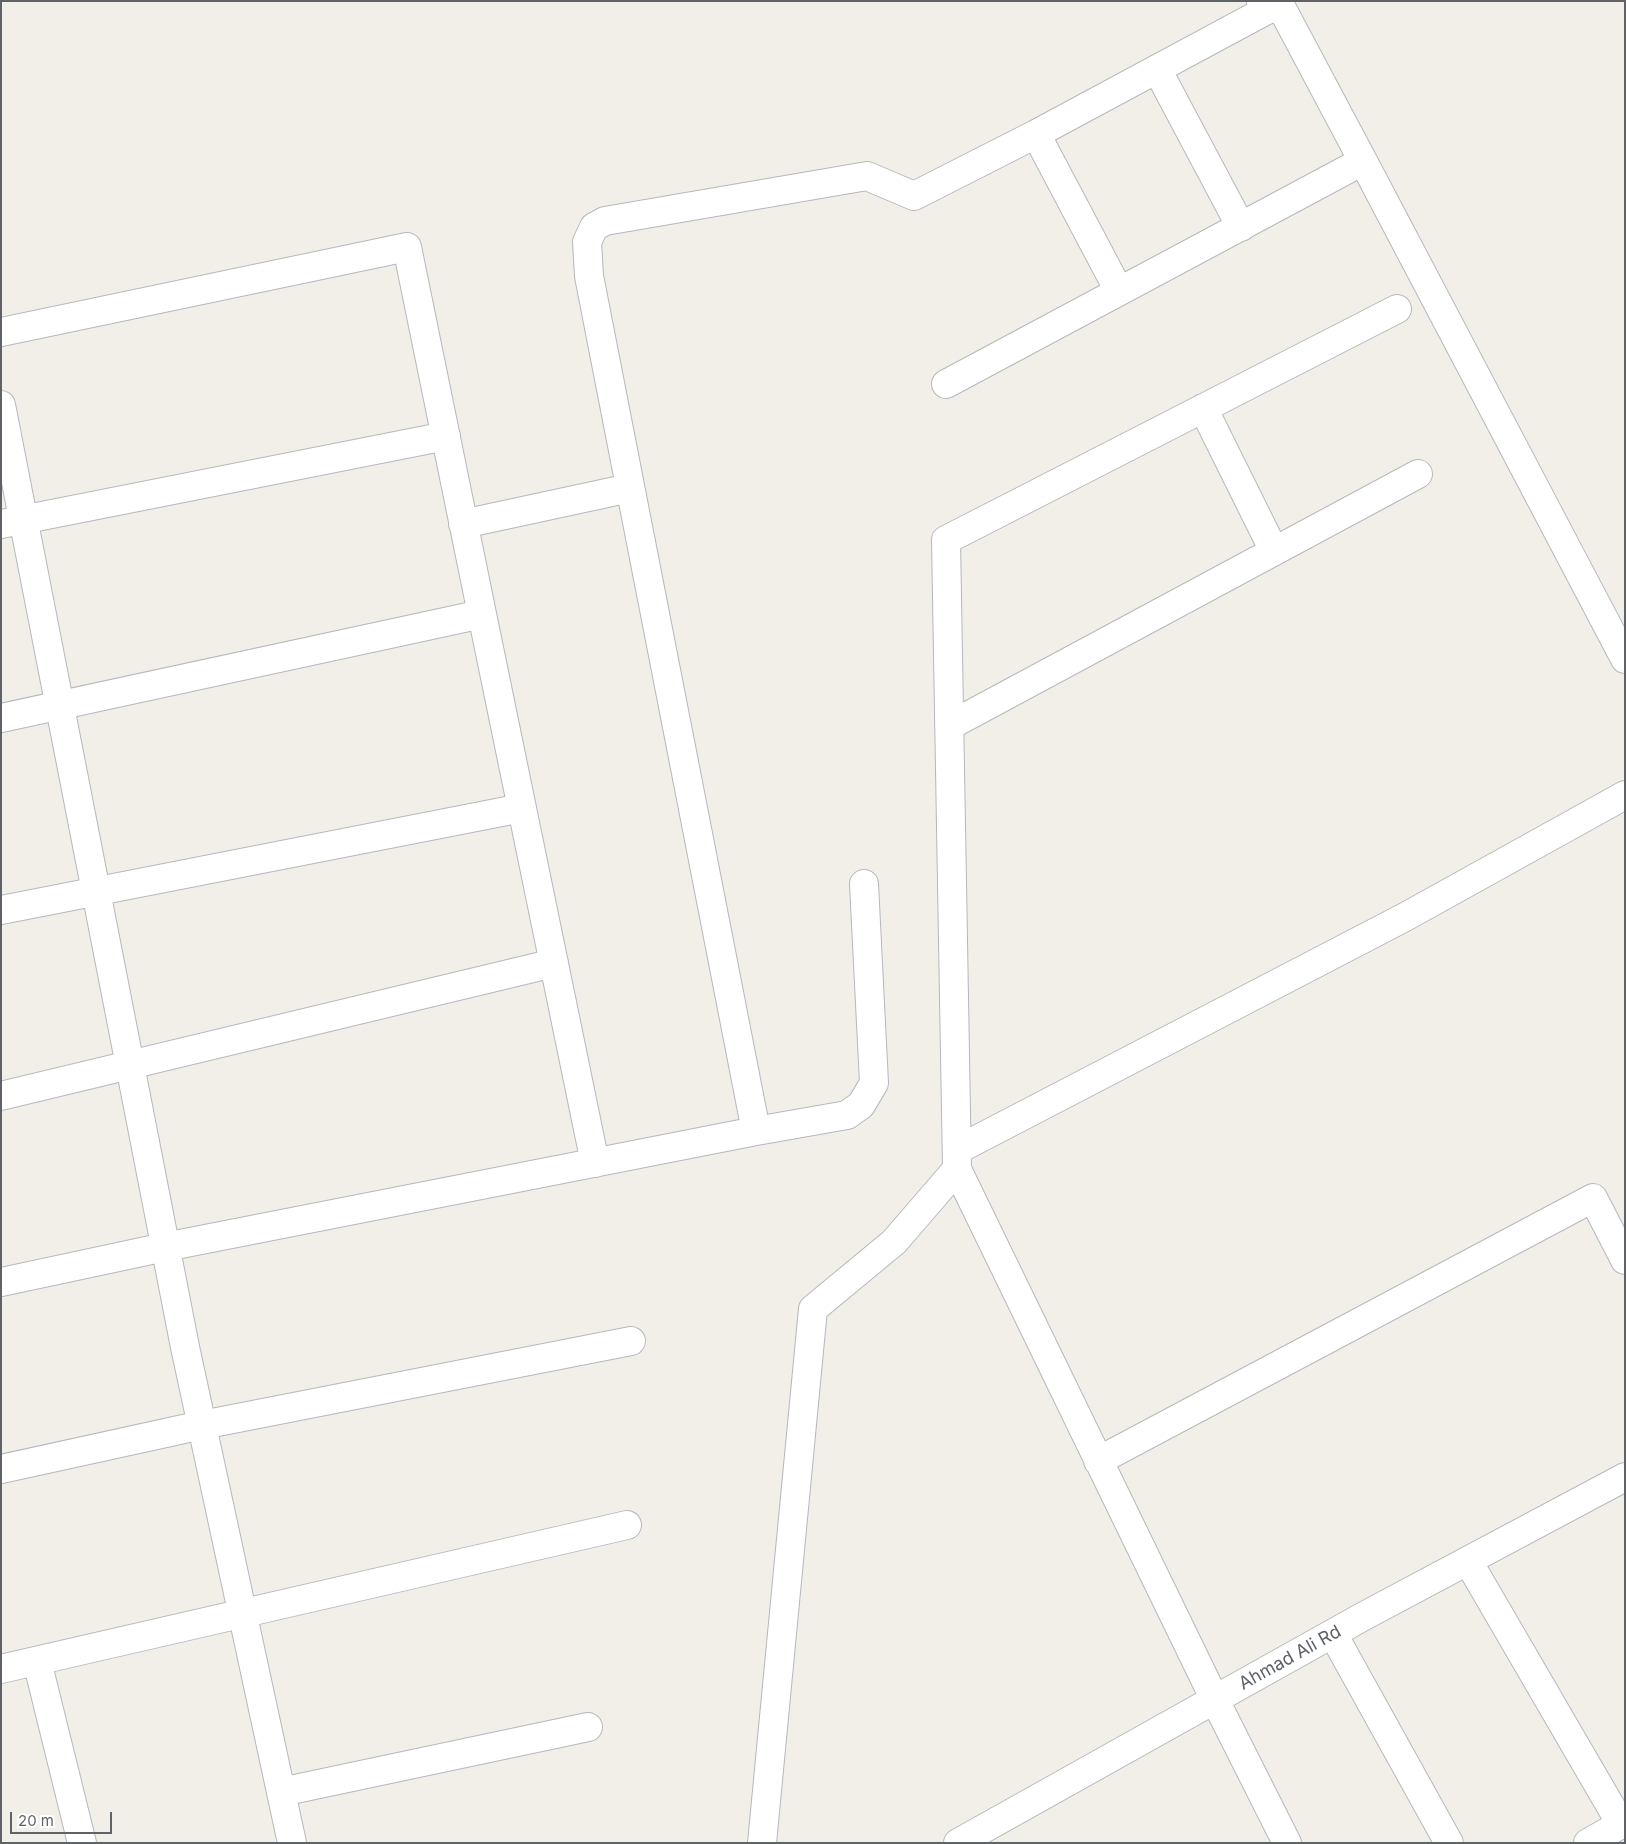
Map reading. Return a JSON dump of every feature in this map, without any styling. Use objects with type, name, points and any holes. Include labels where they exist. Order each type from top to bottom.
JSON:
[{"type":"street","points":[[756,1131],[589,276],[587,242],[594,227],[605,221],[867,176],[914,196],[1036,134],[1157,69],[1262,6],[1279,3],[1625,659]]},
{"type":"street","points":[[1157,69],[1240,227]]},
{"type":"street","points":[[1036,134],[1119,291]]},
{"type":"street","points":[[946,384],[1363,161]]},
{"type":"street","points":[[1,332],[407,247],[595,1163]]},
{"type":"street","points":[[1287,1843],[1098,1461],[957,1160],[946,540],[1397,308]]},
{"type":"street","points":[[1,405],[12,522],[60,705],[165,1247],[292,1843]]},
{"type":"street","points":[[1203,408],[1274,551]]},
{"type":"street","points":[[12,522],[446,436]]},
{"type":"street","points":[[949,726],[1418,474]]},
{"type":"street","points":[[463,524],[630,488]]},
{"type":"street","points":[[1,718],[482,614]]},
{"type":"street","points":[[762,1843],[813,1310],[894,1242],[957,1160],[1406,917],[1625,795]]},
{"type":"street","points":[[1,910],[522,808]]},
{"type":"street","points":[[1,1282],[165,1247],[756,1131],[848,1115],[862,1104],[874,1083],[864,884]]},
{"type":"street","points":[[1,1096],[554,963]]},
{"type":"street","points":[[1098,1461],[1593,1198],[1625,1260]]},
{"type":"street","points":[[1,1469],[202,1425],[631,1341]]},
{"type":"street","name":"Ahmad Ali Rd","points":[[958,1843],[1333,1634],[1625,1477]]},
{"type":"street","points":[[1,1669],[627,1525]]},
{"type":"street","points":[[1468,1561],[1623,1823],[1588,1843]]},
{"type":"street","points":[[1333,1634],[1449,1843]]},
{"type":"street","points":[[36,1661],[82,1843]]},
{"type":"street","points":[[281,1792],[588,1727]]}]
